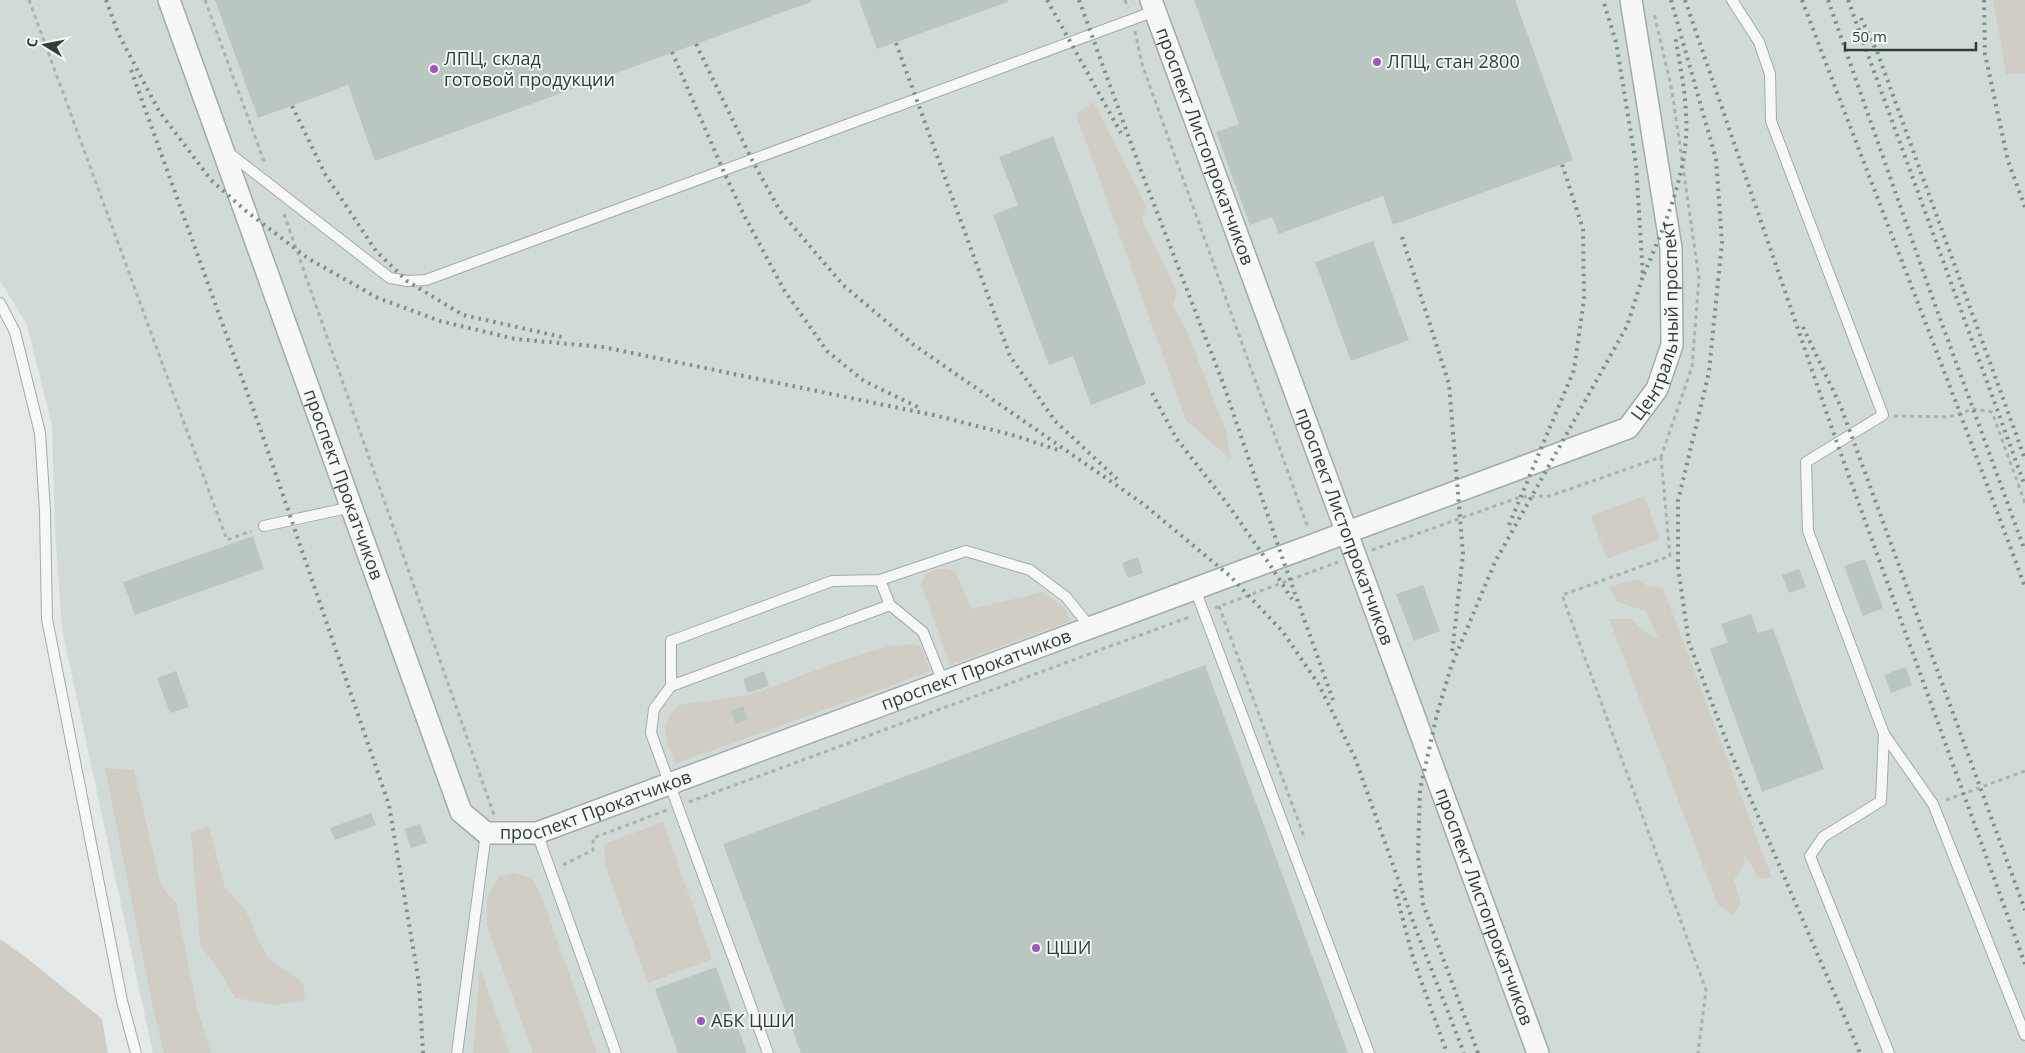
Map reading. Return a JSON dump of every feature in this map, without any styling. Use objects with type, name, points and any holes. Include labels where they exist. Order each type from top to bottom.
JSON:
[{"type":"street","name":"проспект Прокатчиков","points":[[168,0],[224,150],[461,812],[493,833],[537,833],[1346,533]]},
{"type":"street","name":"Центральный проспект","points":[[1346,533],[1628,428],[1657,389],[1672,345],[1671,248],[1631,0]]},
{"type":"street","name":"проспект Листопрокатчиков","points":[[1153,6],[1538,1053]]},
{"type":"lane","points":[[1732,0],[1759,42],[1770,74],[1771,121],[1883,415],[1806,462],[1808,531],[1884,734],[1934,804],[2025,1035]]},
{"type":"lane","points":[[224,150],[390,278],[407,281],[426,280],[1132,20],[1153,6]]},
{"type":"lane","points":[[0,303],[15,332],[40,433],[45,511],[47,619],[122,1001],[136,1053]]},
{"type":"lane","points":[[264,526],[352,508]]},
{"type":"lane","points":[[671,686],[671,641],[832,581],[880,580],[966,551],[1030,570],[1066,597],[1091,628]]},
{"type":"lane","points":[[880,580],[890,605],[922,632],[943,682]]},
{"type":"lane","points":[[1195,589],[1369,1053]]},
{"type":"lane","points":[[768,1053],[651,733],[654,709],[671,686],[890,605]]},
{"type":"lane","points":[[1884,734],[1881,801],[1823,837],[1810,856],[1889,1053]]},
{"type":"lane","points":[[457,1053],[493,833]]},
{"type":"lane","points":[[537,833],[616,1053]]},
{"type":"path","points":[[29,0],[227,540],[243,534]]},
{"type":"path","points":[[205,0],[275,189],[493,833]]},
{"type":"path","points":[[1125,0],[1132,20],[1142,64],[1314,545]]},
{"type":"path","points":[[1883,415],[1949,417],[1973,409],[1992,412],[2025,504]]},
{"type":"path","points":[[1661,457],[1670,556],[1562,595],[1706,990],[1698,1053]]},
{"type":"path","points":[[551,871],[593,850],[593,838],[1219,606],[1520,497]]},
{"type":"path","points":[[1219,606],[1309,848]]},
{"type":"path","points":[[1934,804],[2025,771]]},
{"type":"shaded area","points":[[0,0],[2025,0],[2025,1053],[153,1053],[62,629],[55,531],[52,426],[27,325],[0,281]]},
{"type":"shaded area","points":[[1993,0],[2025,0],[2025,74],[2006,74]]},
{"type":"shaded area","points":[[1094,102],[1146,206],[1142,219],[1177,292],[1173,306],[1186,329],[1226,431],[1231,460],[1186,420],[1076,114]]},
{"type":"shaded area","points":[[1644,496],[1660,539],[1607,559],[1591,516]]},
{"type":"shaded area","points":[[935,569],[946,569],[956,572],[971,609],[1043,592],[1063,606],[1071,621],[950,665],[921,584],[925,575]]},
{"type":"shaded area","points":[[1636,579],[1648,586],[1663,588],[1772,878],[1758,878],[1745,854],[1743,866],[1734,880],[1741,904],[1733,915],[1718,905],[1609,619],[1631,619],[1645,632],[1658,638],[1646,611],[1617,602],[1609,587]]},
{"type":"shaded area","points":[[912,644],[920,646],[931,671],[675,764],[667,742],[665,727],[669,716],[679,705],[749,695],[835,663],[885,647]]},
{"type":"shaded area","points":[[105,768],[134,770],[161,886],[176,903],[197,1008],[211,1053],[164,1053]]},
{"type":"shaded area","points":[[663,822],[712,959],[648,983],[605,865],[604,844]]},
{"type":"shaded area","points":[[209,826],[225,888],[245,909],[267,957],[303,983],[305,1000],[275,1005],[235,998],[220,972],[200,944],[191,832]]},
{"type":"shaded area","points":[[514,873],[532,878],[542,897],[597,1053],[533,1053],[487,926],[487,896],[499,877]]},
{"type":"shaded area","points":[[0,939],[28,959],[102,1019],[108,1053],[0,1053]]},
{"type":"shaded area","points":[[480,967],[510,1053],[473,1053]]},
{"type":"building","name":"ЛПЦ, склад готовой продукции","points":[[215,0],[811,0],[811,2],[375,161],[348,85],[258,118]]},
{"type":"building","points":[[859,0],[1007,0],[1008,2],[877,49]]},
{"type":"building","name":"ЛПЦ, стан 2800","points":[[1194,0],[1515,0],[1573,160],[1393,225],[1383,196],[1279,234],[1272,217],[1250,225],[1216,132],[1239,124]]},
{"type":"building","points":[[1053,136],[1146,384],[1091,405],[1073,356],[1049,365],[993,215],[1018,205],[999,157]]},
{"type":"building","points":[[1373,241],[1409,340],[1351,361],[1315,262]]},
{"type":"building","points":[[253,536],[264,569],[135,615],[123,582]]},
{"type":"building","points":[[1138,557],[1143,573],[1128,578],[1122,563]]},
{"type":"building","points":[[1865,559],[1883,608],[1863,616],[1844,566]]},
{"type":"building","points":[[1799,569],[1806,587],[1789,593],[1782,575]]},
{"type":"building","points":[[1423,585],[1440,631],[1414,641],[1396,594]]},
{"type":"building","points":[[1751,614],[1758,633],[1773,628],[1824,769],[1762,792],[1710,649],[1728,642],[1721,624]]},
{"type":"building","name":"ЦШИ","points":[[1205,665],[1348,1053],[801,1053],[723,844]]},
{"type":"building","points":[[1906,667],[1912,685],[1891,693],[1884,675]]},
{"type":"building","points":[[176,671],[189,707],[170,713],[157,678]]},
{"type":"building","points":[[764,671],[769,686],[748,693],[743,679]]},
{"type":"building","points":[[743,706],[748,719],[736,724],[731,711]]},
{"type":"building","points":[[371,813],[376,825],[335,840],[330,828]]},
{"type":"building","points":[[420,824],[427,843],[411,848],[404,829]]},
{"type":"building","name":"АБК ЦШИ","points":[[716,967],[747,1053],[678,1053],[655,989]]},
{"type":"railway","points":[[106,0],[119,35],[159,111],[211,180],[246,211],[309,259],[378,298],[440,321],[515,339],[603,347],[938,416],[1016,436],[1058,450]]},
{"type":"railway","points":[[1047,0],[1121,133]]},
{"type":"railway","points":[[1079,0],[1140,168],[1223,383],[1333,700]]},
{"type":"railway","points":[[1478,1053],[1423,904],[1418,856],[1420,790],[1437,714],[1451,667],[1495,562],[1627,326],[1643,276],[1636,164],[1616,42],[1603,0]]},
{"type":"railway","points":[[1671,0],[1716,159],[1722,242],[1709,372],[1678,501],[1678,567],[1689,643],[1731,753],[1860,1053]]},
{"type":"railway","points":[[1685,0],[1837,443],[2025,964]]},
{"type":"railway","points":[[1802,0],[2025,587]]},
{"type":"railway","points":[[1828,0],[1930,291],[2025,551]]},
{"type":"railway","points":[[1848,0],[2025,486]]},
{"type":"railway","points":[[1984,0],[1985,54],[2008,161],[2025,207]]},
{"type":"railway","points":[[1861,18],[1878,54],[2025,459]]},
{"type":"railway","points":[[1644,274],[1668,216],[1684,155],[1686,134],[1685,104],[1675,35]]},
{"type":"railway","points":[[896,43],[1010,356],[1055,421],[1117,479]]},
{"type":"railway","points":[[696,44],[752,160],[780,211],[843,285],[914,345],[1142,503],[1230,576],[1283,632],[1319,685],[1355,758],[1415,927],[1464,1053]]},
{"type":"railway","points":[[672,52],[744,215],[784,290],[827,351],[864,381],[922,409]]},
{"type":"railway","points":[[131,70],[260,428],[389,805],[419,983],[423,1053]]},
{"type":"railway","points":[[292,106],[325,174],[376,251],[407,281],[463,315],[562,337]]},
{"type":"railway","points":[[1509,525],[1574,370],[1584,299],[1583,229],[1562,164]]},
{"type":"railway","points":[[1402,237],[1449,384],[1463,554],[1452,654]]},
{"type":"railway","points":[[1803,327],[1841,407],[2025,910]]},
{"type":"railway","points":[[1152,393],[1176,438],[1229,506],[1292,599]]},
{"type":"railway","points":[[1395,889],[1413,958],[1447,1053]]},
{"type":"place","name":"ЛПЦ, стан 2800","points":[[1377,62]]},
{"type":"place","name":"ЛПЦ, склад готовой продукции","points":[[434,69]]},
{"type":"place","name":"ЦШИ","points":[[1036,948]]},
{"type":"place","name":"АБК ЦШИ","points":[[701,1021]]}]
